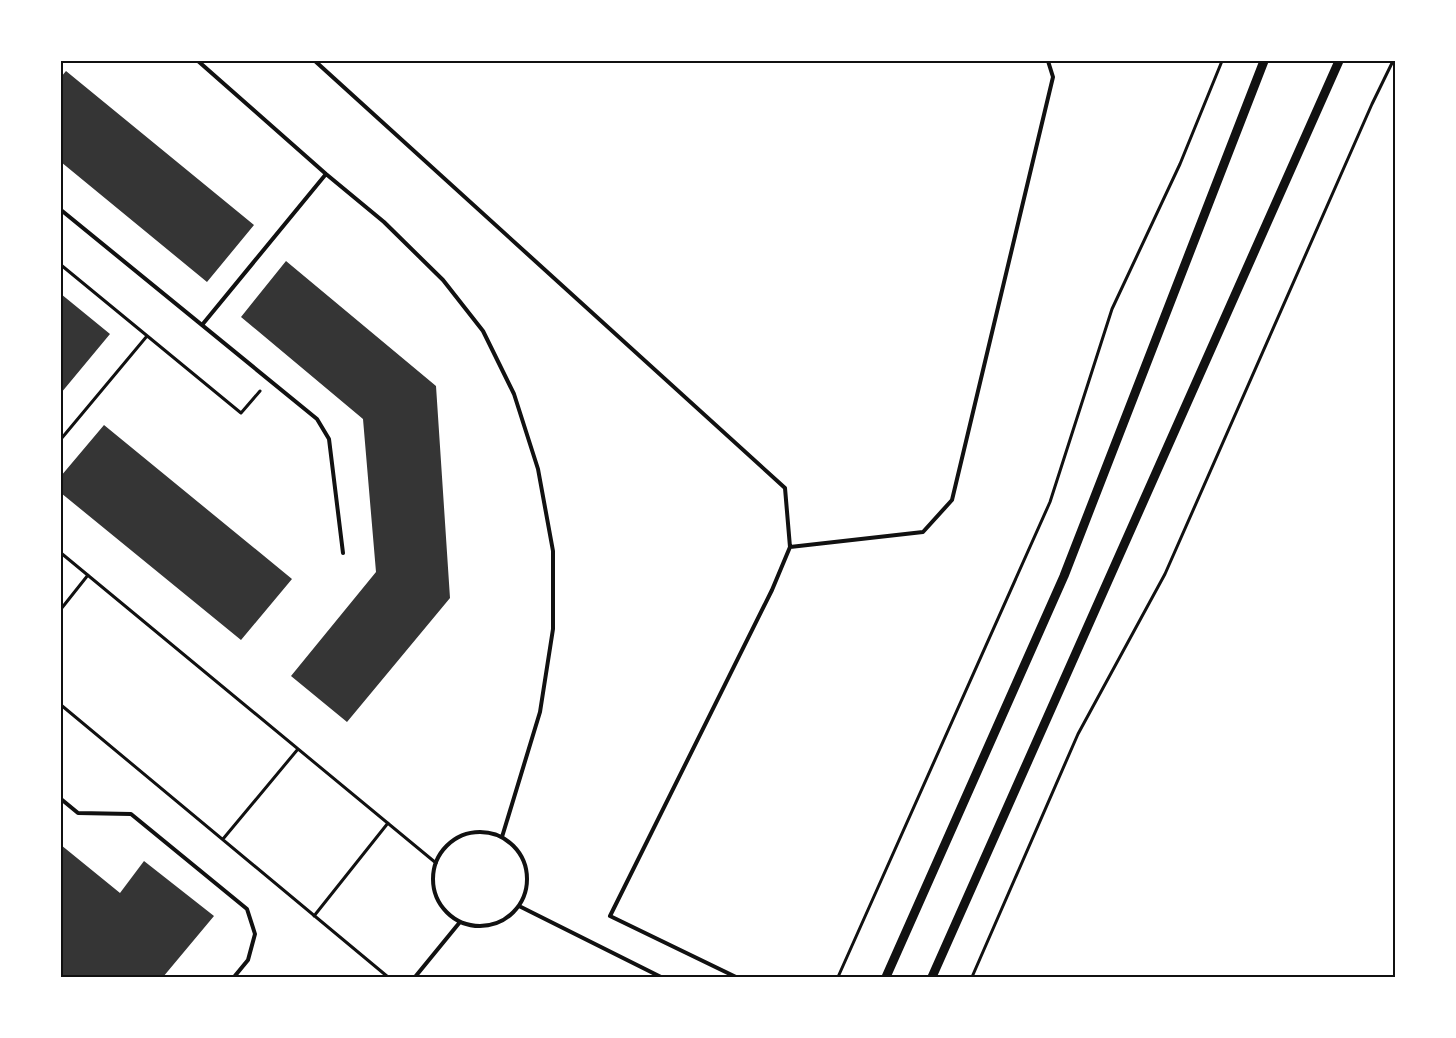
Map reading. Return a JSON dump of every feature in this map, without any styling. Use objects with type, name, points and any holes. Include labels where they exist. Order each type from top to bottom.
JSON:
[{"type":"street","points":[[886,977],[1064,576],[1264,61]]},
{"type":"street","points":[[932,977],[1339,61]]},
{"type":"lane","points":[[198,61],[326,174],[384,222],[443,280],[483,330],[514,394],[538,469],[553,550],[553,629],[540,712],[502,837]]},
{"type":"lane","points":[[315,61],[785,488],[790,547],[772,590],[610,916],[736,977]]},
{"type":"lane","points":[[790,547],[923,532],[952,500],[1053,77],[1048,61]]},
{"type":"lane","points":[[202,325],[326,174]]},
{"type":"lane","points":[[61,210],[317,419],[329,439],[343,553]]},
{"type":"lane","points":[[61,799],[78,813],[130,814],[248,909],[255,934],[248,960],[234,977]]},
{"type":"lane","points":[[473,832],[488,832],[502,837],[515,847],[524,860],[528,876],[526,892],[519,906],[508,918],[492,925],[476,926],[460,922],[448,914],[438,902],[433,887],[433,872],[436,862],[446,846],[458,837],[473,832]]},
{"type":"lane","points":[[519,906],[661,977]]},
{"type":"lane","points":[[416,977],[460,922]]},
{"type":"path","points":[[838,977],[1050,502],[1112,309],[1180,164],[1222,61]]},
{"type":"path","points":[[972,977],[1078,734],[1165,574],[1372,104],[1393,61]]},
{"type":"path","points":[[61,265],[241,413],[270,380]]},
{"type":"path","points":[[61,439],[147,336]]},
{"type":"path","points":[[61,553],[436,862]]},
{"type":"path","points":[[61,609],[88,575]]},
{"type":"path","points":[[61,704],[388,977]]},
{"type":"path","points":[[223,839],[298,749]]},
{"type":"path","points":[[314,916],[388,823]]},
{"type":"building","points":[[66,71],[254,225],[207,282],[61,162],[61,77]]},
{"type":"building","points":[[286,261],[436,386],[450,598],[347,722],[291,676],[376,572],[363,419],[241,317]]},
{"type":"building","points":[[61,294],[110,334],[61,393]]},
{"type":"building","points":[[104,425],[292,579],[241,640],[61,493],[61,476]]},
{"type":"building","points":[[61,845],[120,893],[144,861],[214,916],[163,977],[61,977]]}]
